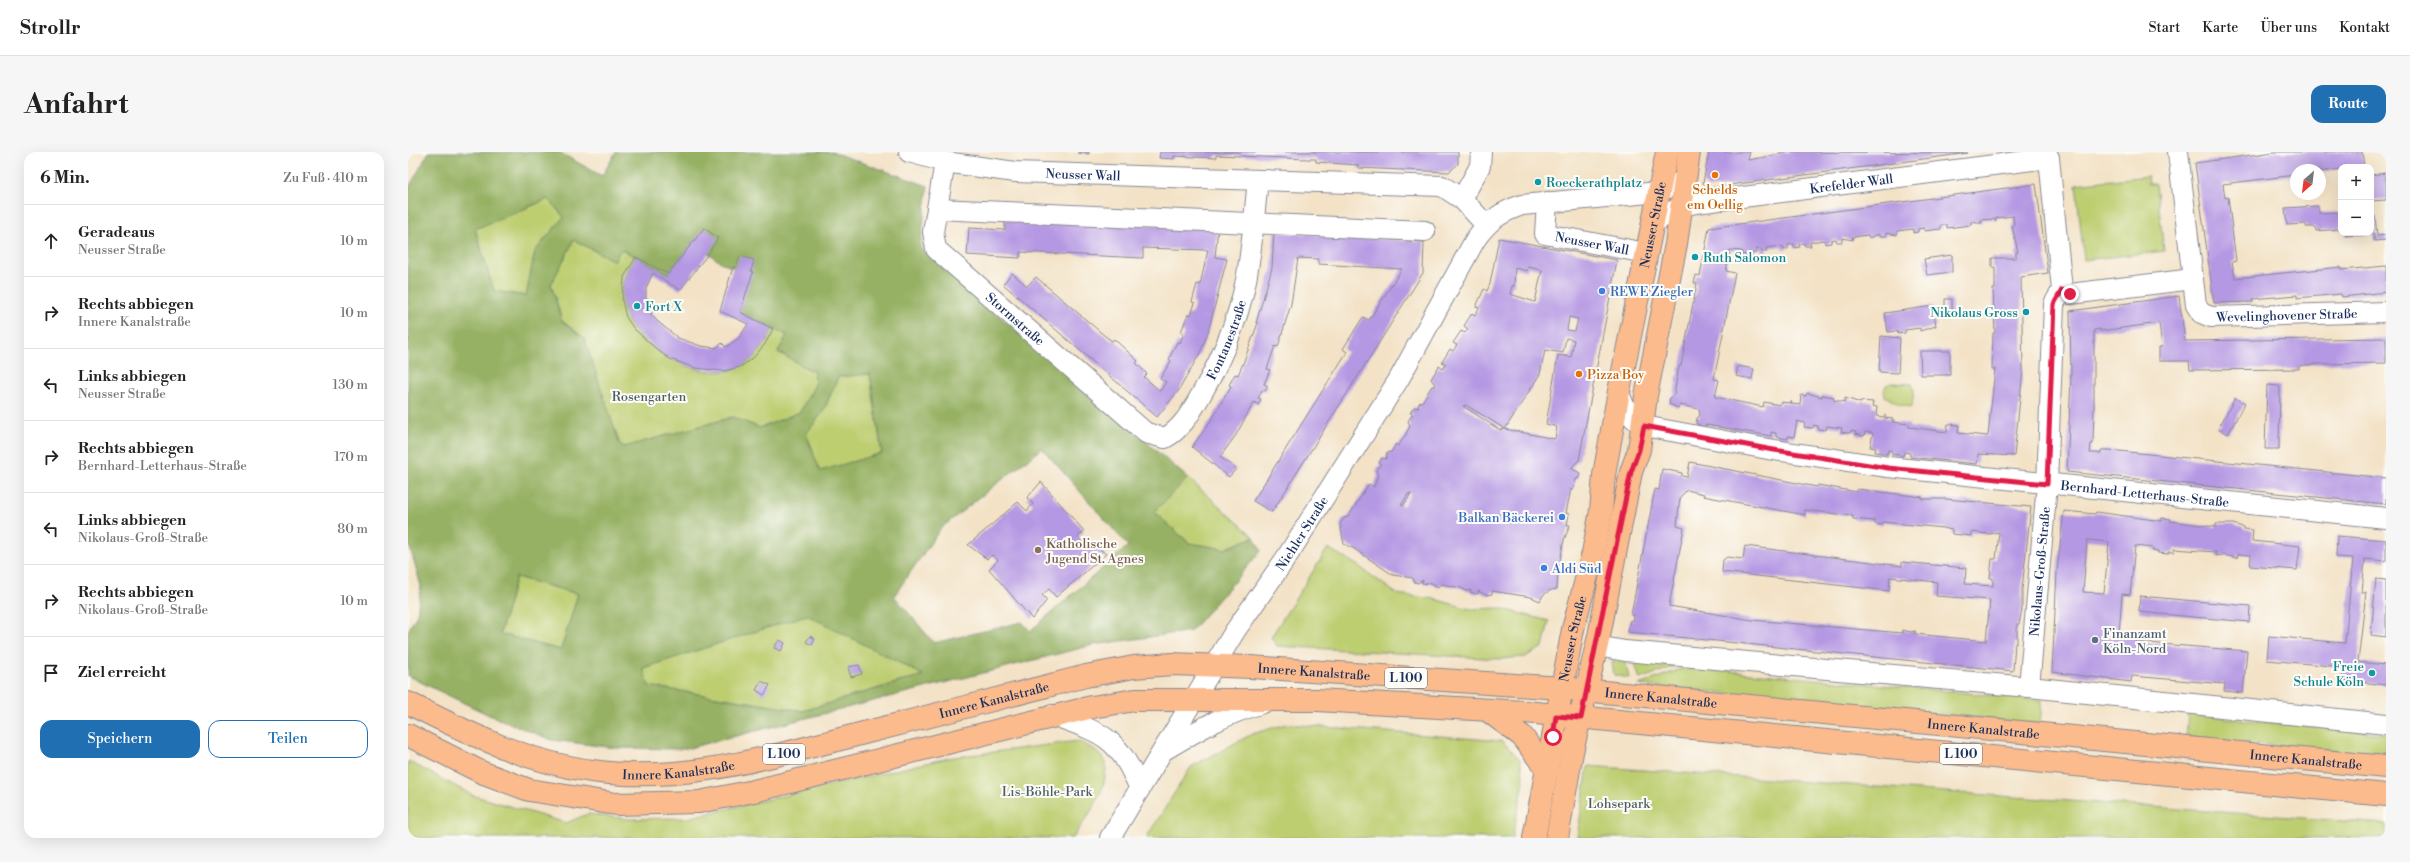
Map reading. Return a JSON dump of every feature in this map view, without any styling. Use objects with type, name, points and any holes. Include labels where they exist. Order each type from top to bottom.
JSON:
[{"type":"main road","name":"Neusser Straße","points":[[1534,838],[1573,629],[1593,553],[1606,464],[1619,392],[1667,152]]},
{"type":"main road","name":"Neusser Straße","points":[[1557,838],[1572,752],[1597,646],[1631,472],[1639,450],[1644,426],[1646,396],[1681,206],[1689,152]]},
{"type":"main road","points":[[1606,464],[1611,460],[1621,459],[1630,467],[1631,472]]},
{"type":"main road","name":"Innere Kanalstraße","points":[[408,702],[474,736],[516,754],[593,772],[638,775],[671,775],[711,770],[762,759],[1086,676],[1134,667],[1166,664],[1562,688],[2386,767]]},
{"type":"main road","name":"Innere Kanalstraße","points":[[408,735],[481,772],[529,790],[616,804],[699,802],[754,791],[1052,715],[1135,700],[1195,699],[1276,700],[1486,710],[2386,795]]},
{"type":"main road","points":[[1486,710],[1522,736],[1547,770]]},
{"type":"street","name":"Neusser Wall","points":[[909,152],[945,162],[1015,172],[1442,186],[1462,199],[1486,225]]},
{"type":"street","points":[[1462,199],[1480,166],[1481,152]]},
{"type":"street","name":"Wevelinghovener Straße","points":[[2178,152],[2196,305],[2201,313],[2211,318],[2386,312]]},
{"type":"street","points":[[2050,155],[2062,290],[2070,294],[2193,279]]},
{"type":"street","name":"Krefelder Wall","points":[[1652,224],[1681,206],[2050,155]]},
{"type":"street","name":"Stormstraße","points":[[945,162],[933,232],[936,249],[1146,433],[1165,438]]},
{"type":"street","points":[[1253,224],[1258,180]]},
{"type":"street","points":[[1486,225],[1505,211],[1522,205],[1659,192],[1685,180]]},
{"type":"street","name":"Neusser Wall","points":[[1547,202],[1546,234],[1646,253]]},
{"type":"street","points":[[937,209],[1425,231]]},
{"type":"street","name":"Fontanestraße","points":[[1165,438],[1178,431],[1214,373],[1230,334],[1249,263],[1253,224]]},
{"type":"street","name":"Niehler Straße","points":[[1110,838],[1165,750],[1253,603],[1290,552],[1399,379],[1475,240],[1486,225]]},
{"type":"street","name":"Nikolaus-Groß-Straße","points":[[2029,687],[2047,484],[2054,304],[2062,290]]},
{"type":"street","points":[[1619,392],[1622,405],[1634,419],[1644,426]]},
{"type":"street","name":"Bernhard-Letterhaus-Straße","points":[[1644,426],[1768,449],[1888,468],[2386,518]]},
{"type":"street","points":[[1597,646],[1625,651],[2029,687],[2386,724]]},
{"type":"street","points":[[1165,750],[1220,718],[1237,710],[1276,700]]},
{"type":"street","points":[[1052,715],[1092,730],[1115,744],[1128,763],[1140,789]]},
{"type":"green space","points":[[429,152],[559,152],[602,176],[616,152],[832,152],[928,186],[920,248],[1188,478],[1154,512],[1189,543],[1225,549],[1254,537],[1261,551],[1191,631],[1093,645],[685,749],[616,748],[552,740],[489,715],[408,676],[408,631],[417,614],[421,586],[408,540],[408,189]],"holes":[[[548,199],[564,217],[535,251],[526,296],[494,291],[475,229]],[[574,240],[614,261],[621,249],[668,274],[694,241],[721,263],[750,271],[740,312],[787,335],[778,352],[814,372],[815,385],[800,412],[760,428],[733,417],[624,447],[620,445],[584,338],[562,321],[551,284]],[[870,374],[882,453],[820,471],[806,434],[824,410],[838,377]],[[1042,448],[1128,546],[1030,631],[1022,622],[934,643],[894,596],[941,528]],[[516,577],[578,594],[561,650],[500,634]],[[807,615],[923,675],[803,711],[649,686],[643,668]]]},
{"type":"green space","points":[[2148,176],[2149,184],[2156,184],[2164,251],[2084,260],[2076,184]]},
{"type":"green space","points":[[548,199],[564,217],[535,251],[527,296],[494,291],[475,229]]},
{"type":"green space","name":"Rosengarten","points":[[574,240],[614,260],[621,248],[636,257],[631,263],[623,285],[622,301],[626,316],[633,328],[643,340],[656,350],[686,366],[717,372],[731,370],[745,364],[751,359],[766,343],[773,329],[787,335],[778,352],[814,372],[815,385],[800,412],[760,428],[733,417],[625,447],[620,446],[584,338],[562,321],[551,284]]},
{"type":"green space","points":[[870,373],[882,454],[822,472],[721,497],[814,452],[806,434],[824,410],[838,377]]},
{"type":"green space","points":[[1892,383],[1912,384],[1914,390],[1912,407],[1899,405],[1885,396],[1884,391],[1886,385]]},
{"type":"green space","points":[[1188,478],[1254,537],[1225,549],[1189,543],[1154,512]]},
{"type":"green space","points":[[1328,548],[1357,565],[1397,594],[1434,599],[1470,609],[1499,608],[1549,621],[1543,647],[1525,657],[1501,659],[1277,646],[1271,637]]},
{"type":"green space","points":[[516,577],[578,594],[561,650],[500,634]]},
{"type":"green space","points":[[807,614],[923,675],[803,711],[648,686],[643,668]]},
{"type":"green space","points":[[1625,661],[1629,678],[1614,675],[1612,662]]},
{"type":"green space","points":[[1634,662],[1675,666],[1640,679]]},
{"type":"green space","points":[[1686,667],[2042,700],[2040,724],[1639,685]]},
{"type":"green space","points":[[2188,714],[2386,734],[2386,756],[2186,737]]},
{"type":"green space","points":[[1286,724],[1502,741],[1520,759],[1524,782],[1512,838],[1146,838],[1191,767],[1252,734]]},
{"type":"green space","name":"Lis-Böhle-Park","points":[[1078,741],[1094,749],[1106,762],[1106,773],[1104,784],[1096,803],[1073,838],[408,838],[408,761],[472,795],[566,823],[588,814],[629,819],[687,818],[948,758]]},
{"type":"green space","name":"Lohsepark","points":[[1588,766],[2386,824],[2386,838],[1577,838]]},
{"type":"building","points":[[1089,152],[1089,154],[1078,153]]},
{"type":"building","points":[[1160,152],[1458,152],[1458,164],[1449,172],[1358,168],[1358,165],[1316,162],[1316,159],[1216,155],[1216,158],[1174,156],[1174,159],[1159,158]]},
{"type":"building","points":[[1709,152],[1750,152],[1748,160],[1781,154],[1780,152],[1968,153],[1708,188],[1703,183]]},
{"type":"building","points":[[2274,152],[2362,152],[2364,164],[2338,164],[2338,169],[2326,171],[2326,164],[2290,164],[2290,176],[2223,184],[2225,198],[2228,197],[2236,261],[2232,262],[2235,278],[2341,267],[2341,270],[2386,266],[2386,292],[2342,297],[2341,294],[2297,298],[2297,295],[2252,299],[2253,302],[2214,303],[2195,163]]},
{"type":"building","points":[[2386,173],[2386,200],[2374,201],[2374,175]]},
{"type":"building","points":[[2036,184],[2048,273],[2021,277],[2023,370],[2014,456],[1978,454],[1977,464],[1910,457],[1910,453],[1904,452],[1903,456],[1892,454],[1892,451],[1888,450],[1887,454],[1875,452],[1876,448],[1870,447],[1873,433],[1865,432],[1864,436],[1855,434],[1856,432],[1851,431],[1850,433],[1841,432],[1842,428],[1827,426],[1826,430],[1818,429],[1818,426],[1814,425],[1813,428],[1804,427],[1805,423],[1797,421],[1794,437],[1788,436],[1788,439],[1776,437],[1776,433],[1771,432],[1771,436],[1707,425],[1703,427],[1696,423],[1697,418],[1700,416],[1699,409],[1680,405],[1678,408],[1669,404],[1670,398],[1674,395],[1679,366],[1681,366],[1697,283],[1694,283],[1696,275],[1700,276],[1709,228]],"holes":[[[2013,216],[2014,226],[2012,226],[2018,252],[2016,252],[2016,258],[1992,258],[1992,268],[1995,267],[1995,289],[1993,289],[1995,333],[1993,333],[1992,369],[1995,369],[1988,436],[1958,433],[1959,425],[1948,424],[1947,432],[1909,427],[1909,424],[1893,422],[1893,419],[1885,418],[1885,415],[1883,417],[1876,416],[1877,407],[1872,406],[1873,402],[1861,401],[1861,403],[1845,398],[1845,402],[1833,400],[1834,397],[1822,395],[1822,397],[1807,393],[1806,396],[1801,395],[1800,405],[1792,404],[1791,401],[1791,403],[1780,402],[1780,405],[1764,402],[1763,407],[1715,397],[1719,380],[1714,379],[1735,273],[1726,271],[1730,250],[1742,251],[1742,255],[1756,253],[1756,249],[1761,249],[1762,252],[1767,252],[1766,248],[1782,246],[1783,249],[1788,249],[1788,245],[1794,244],[1794,248],[1800,247],[1799,244],[1804,243],[1805,246],[1811,246],[1810,242],[1825,240],[1825,244],[1831,243],[1831,240],[1836,239],[1837,242],[1842,242],[1842,238],[1853,240],[1852,237],[1868,235],[1869,238],[1879,234],[1879,237],[1886,236],[1886,233],[1897,235],[1897,231],[1913,229],[1913,233],[1918,232],[1918,229],[1924,228],[1924,231],[1941,229],[1941,225],[1947,225],[1947,228],[1971,225],[1971,222],[1976,221],[1976,223],[1982,223],[1981,220],[1994,219],[1996,222],[1996,218]]]},
{"type":"building","points":[[2318,206],[2319,213],[2338,212],[2338,229],[2316,231],[2315,227],[2306,227],[2306,224],[2287,225],[2285,208]]},
{"type":"building","points":[[2375,216],[2377,236],[2386,235],[2386,240],[2374,241]]},
{"type":"building","points":[[1005,219],[1218,228],[1215,257],[1227,259],[1208,332],[1200,353],[1179,390],[1157,417],[1003,284],[1012,273],[1027,286],[1036,277],[1105,336],[1112,341],[1114,339],[1138,361],[1136,363],[1147,374],[1144,377],[1160,391],[1166,382],[1160,379],[1171,361],[1169,359],[1177,342],[1180,343],[1184,333],[1181,332],[1188,314],[1191,315],[1195,303],[1192,302],[1197,284],[1200,285],[1208,250],[1143,248],[1143,258],[1020,252],[1020,258],[967,255],[969,228],[1005,230]]},
{"type":"building","name":"Fort X","points":[[704,228],[718,238],[708,254],[680,290],[653,273],[646,288],[646,305],[652,306],[651,314],[657,321],[678,338],[701,346],[716,348],[722,343],[726,347],[739,338],[748,324],[720,311],[733,267],[736,267],[740,256],[754,260],[751,271],[753,272],[740,312],[773,329],[765,344],[754,357],[740,367],[724,371],[695,368],[670,359],[634,329],[626,317],[622,301],[624,277],[636,257],[668,274]]},
{"type":"building","points":[[1274,232],[1424,242],[1423,273],[1272,512],[1253,501],[1347,352],[1343,349],[1363,317],[1369,320],[1402,269],[1318,264],[1318,259],[1298,258],[1291,304],[1278,347],[1275,346],[1267,369],[1270,370],[1264,384],[1268,386],[1265,391],[1262,390],[1258,398],[1261,399],[1258,405],[1254,402],[1236,435],[1220,457],[1236,469],[1229,477],[1192,447],[1212,419],[1231,386],[1229,385],[1235,374],[1238,375],[1244,361],[1258,323],[1256,323],[1272,268]]},
{"type":"building","points":[[1499,238],[1617,260],[1579,460],[1571,468],[1580,473],[1578,479],[1576,479],[1573,490],[1571,489],[1566,513],[1569,514],[1567,525],[1570,525],[1564,540],[1558,571],[1557,589],[1551,590],[1543,595],[1540,601],[1531,597],[1492,591],[1492,594],[1486,595],[1478,591],[1478,594],[1470,592],[1471,590],[1467,591],[1461,588],[1441,584],[1438,587],[1430,582],[1430,584],[1422,583],[1423,580],[1418,583],[1414,582],[1413,578],[1393,575],[1353,548],[1344,544],[1340,524],[1344,518],[1348,517],[1369,484],[1374,487],[1378,475],[1376,471],[1381,464],[1379,463],[1382,458],[1386,459],[1387,453],[1391,452],[1396,444],[1398,446],[1405,436],[1410,426],[1408,421],[1413,414],[1410,413],[1414,407],[1418,408],[1419,403],[1422,402],[1432,386],[1436,386],[1431,379],[1439,366],[1443,369],[1446,364],[1442,362],[1450,349],[1453,351],[1457,345],[1453,343],[1461,331],[1465,333],[1468,329],[1464,326],[1472,313],[1475,315],[1477,312],[1479,308],[1476,307],[1484,289],[1487,291],[1490,284]],"holes":[[[1528,267],[1542,270],[1535,302],[1510,294],[1512,286],[1514,286],[1515,268],[1527,271]],[[1569,317],[1578,319],[1575,331],[1567,330]],[[1566,338],[1574,340],[1571,357],[1558,355],[1546,424],[1557,427],[1555,439],[1505,429],[1540,374],[1545,350],[1563,353]],[[1466,405],[1505,429],[1500,430],[1463,406]],[[1411,493],[1403,506],[1401,505],[1408,494]]]},
{"type":"building","points":[[1952,255],[1952,272],[1927,275],[1924,259]]},
{"type":"building","points":[[2179,296],[2185,341],[2386,338],[2386,363],[2315,364],[2299,366],[2299,369],[2190,370],[2189,361],[2159,361],[2159,347],[2162,347],[2159,323],[2100,331],[2100,329],[2094,330],[2093,444],[2091,444],[2090,453],[2101,453],[2101,450],[2109,450],[2386,478],[2386,504],[2067,472],[2071,376],[2070,311]]},
{"type":"building","points":[[1945,299],[1952,299],[1952,316],[1945,315]]},
{"type":"building","points":[[1933,306],[1936,326],[1920,331],[1920,328],[1905,330],[1905,333],[1898,334],[1897,331],[1888,332],[1885,313]]},
{"type":"building","points":[[1881,336],[1900,338],[1898,373],[1879,372]]},
{"type":"building","points":[[1920,351],[1950,351],[1950,375],[1921,375]]},
{"type":"building","points":[[1738,366],[1754,369],[1752,379],[1736,376]]},
{"type":"building","points":[[2267,385],[2280,386],[2279,449],[2265,449]]},
{"type":"building","points":[[2235,398],[2245,403],[2228,434],[2218,429]]},
{"type":"building","points":[[1690,462],[1817,487],[1818,485],[1857,492],[1857,489],[1922,497],[1922,499],[1946,499],[2031,507],[2022,589],[2022,609],[2019,624],[2017,624],[2017,643],[2015,643],[2013,671],[1628,632],[1630,620],[1633,621],[1634,615],[1631,615],[1655,489],[1659,490],[1662,469],[1682,473],[1682,476],[1687,477]],"holes":[[[1687,490],[1704,494],[1703,496],[1805,515],[1805,510],[1853,516],[1853,519],[1875,521],[1875,524],[1882,525],[1883,522],[1943,528],[1952,530],[1952,534],[1971,536],[1971,532],[1989,534],[1999,532],[1996,559],[1992,559],[1990,578],[1993,578],[1993,586],[1965,584],[1966,568],[1902,562],[1902,566],[1745,546],[1743,559],[1727,557],[1723,560],[1722,572],[1889,591],[1890,577],[1937,582],[1936,596],[1990,600],[1986,641],[1915,634],[1915,631],[1911,632],[1902,630],[1902,633],[1752,620],[1669,606],[1684,528],[1677,526],[1681,496]]]},
{"type":"building","name":"Katholische Jugend St. Agnes","points":[[1041,482],[1084,531],[1078,537],[1085,545],[1089,541],[1106,554],[1056,597],[1049,589],[1042,595],[1047,600],[1032,619],[989,569],[998,560],[992,555],[987,559],[968,545],[1018,502],[1027,511],[1033,504],[1027,498]]},
{"type":"building","points":[[2064,511],[2095,514],[2096,512],[2162,521],[2162,518],[2171,519],[2170,521],[2216,527],[2216,524],[2233,524],[2243,527],[2243,529],[2253,530],[2252,541],[2300,546],[2297,570],[2250,566],[2251,555],[2238,554],[2237,558],[2223,555],[2216,556],[2216,552],[2174,549],[2174,552],[2168,552],[2168,554],[2158,553],[2158,551],[2152,550],[2153,548],[2135,546],[2130,595],[2122,594],[2119,634],[2136,636],[2136,642],[2247,651],[2243,693],[2224,691],[2225,684],[2132,676],[2131,682],[2052,672],[2057,572]],"holes":[[[2087,540],[2109,542],[2104,593],[2083,592]]]},
{"type":"building","points":[[2337,536],[2386,540],[2386,561],[2365,559],[2362,592],[2366,592],[2358,662],[2386,665],[2386,685],[2342,680],[2343,667],[2267,660],[2269,636],[2345,643],[2353,558],[2336,557]]},
{"type":"building","points":[[2376,579],[2386,580],[2386,637],[2371,635]]},
{"type":"building","points":[[2140,596],[2250,606],[2249,622],[2139,612]]},
{"type":"building","points":[[810,636],[815,639],[812,645],[806,642]]},
{"type":"building","points":[[779,640],[785,643],[781,651],[774,648]]},
{"type":"building","points":[[859,665],[862,674],[851,677],[848,667]]},
{"type":"building","points":[[761,681],[770,685],[764,695],[756,690]]},
{"type":"place","name":"Schelds em Oellig","points":[[1715,175]]},
{"type":"place","name":"Roeckerathplatz","points":[[1538,182]]},
{"type":"place","name":"Ruth Salomon","points":[[1695,257]]},
{"type":"place","name":"REWE Ziegler","points":[[1602,291]]},
{"type":"place","name":"Fort X","points":[[637,306]]},
{"type":"place","name":"Nikolaus Gross","points":[[2026,312]]},
{"type":"place","name":"Pizza Boy","points":[[1579,374]]},
{"type":"place","name":"Balkan Bäckerei","points":[[1562,517]]},
{"type":"place","name":"Katholische Jugend St. Agnes","points":[[1038,550]]},
{"type":"place","name":"Aldi Süd","points":[[1544,568]]},
{"type":"place","name":"Finanzamt Köln-Nord","points":[[2095,640]]},
{"type":"place","name":"Freie Schule Köln","points":[[2372,673]]},
{"type":"route","points":[[1553,737],[1556,716],[1581,718],[1599,636],[1631,472],[1639,450],[1644,426],[1768,449],[1888,468],[2047,484],[2054,304],[2062,290],[2070,294]]}]
